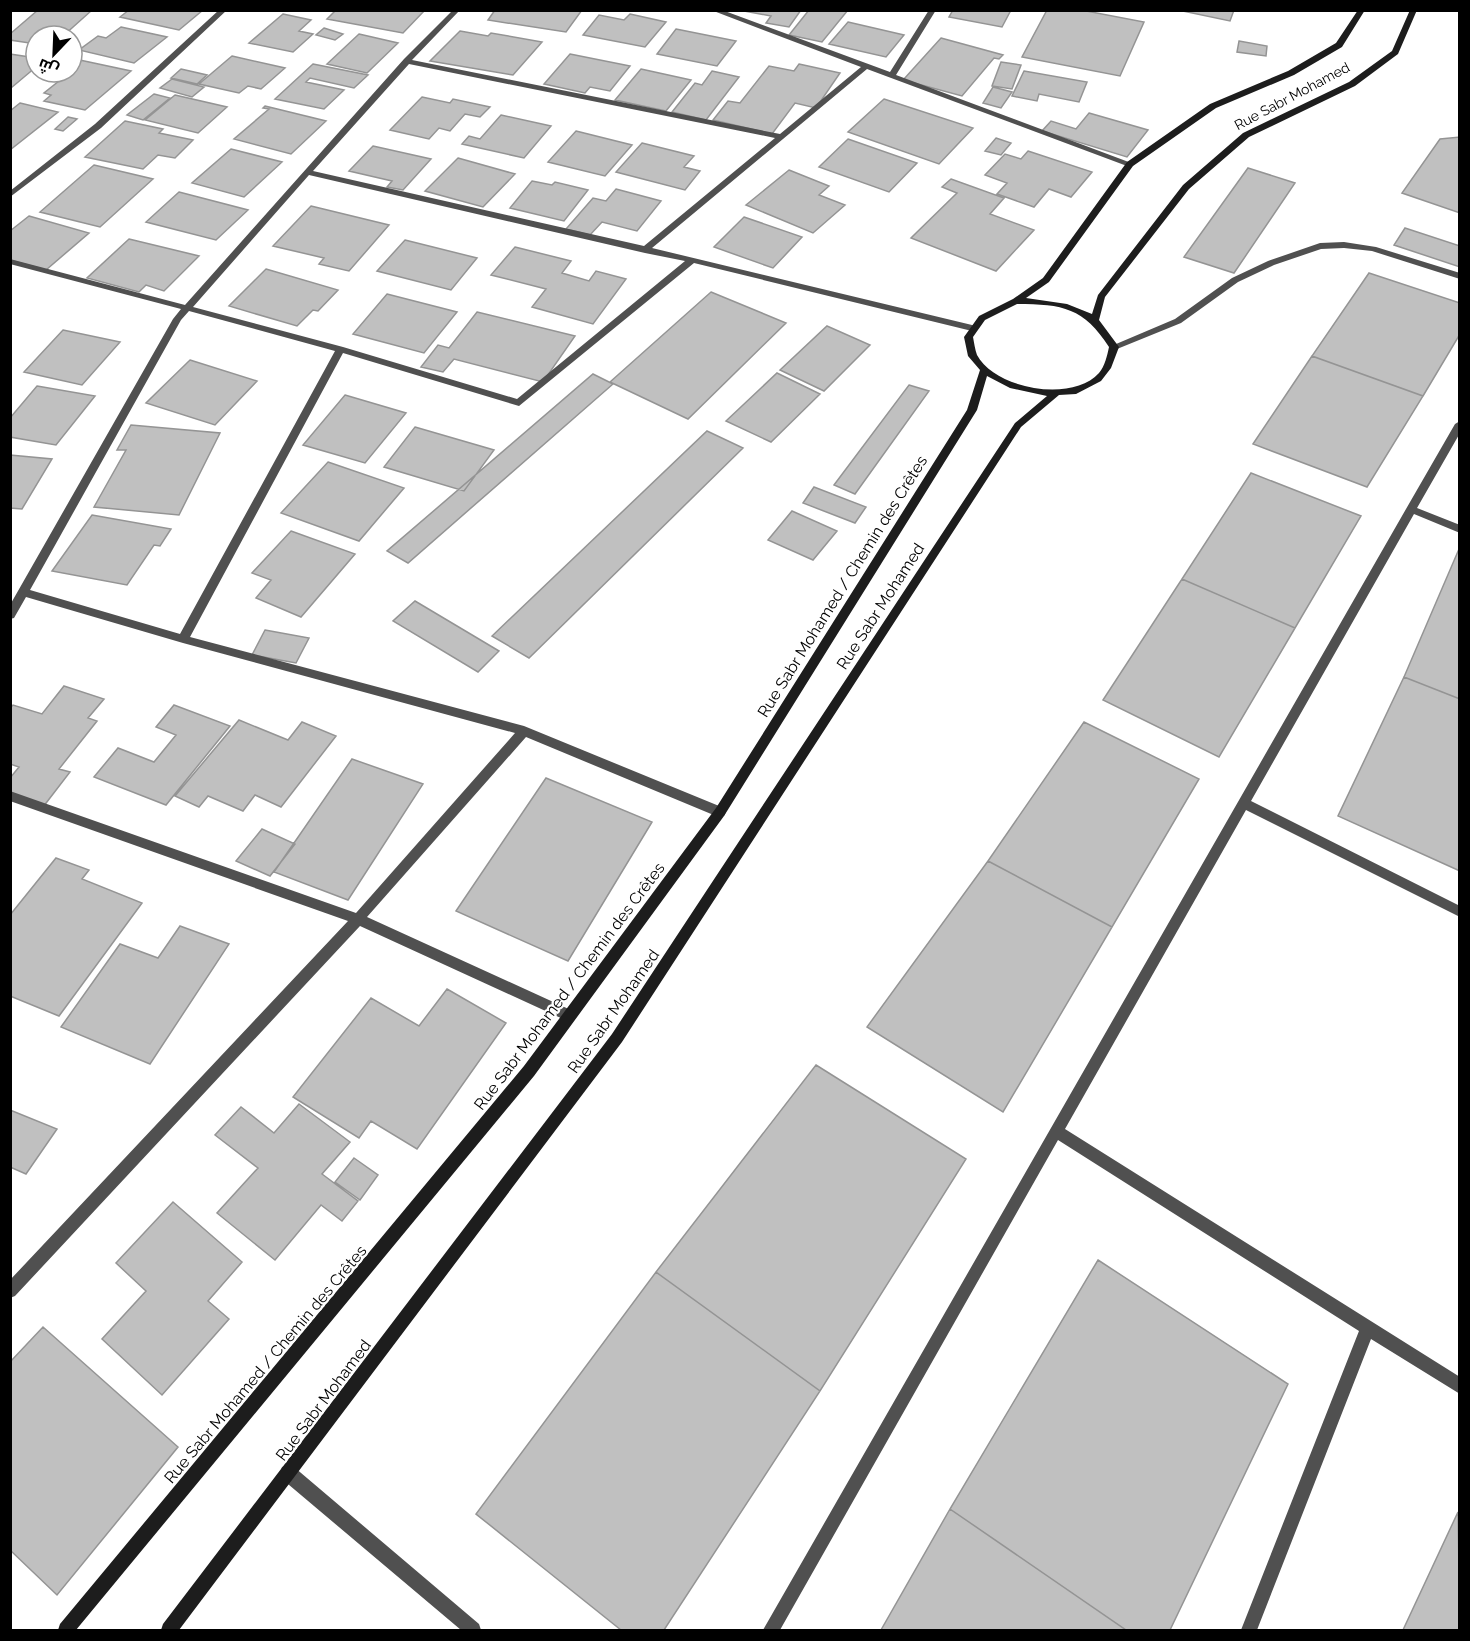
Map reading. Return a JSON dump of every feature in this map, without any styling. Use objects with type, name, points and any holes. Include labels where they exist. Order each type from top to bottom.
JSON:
[{"type":"main road","points":[[1016,301],[1058,304],[1078,311],[1094,321],[1114,346],[1110,366],[1098,379],[1080,388],[1056,393],[1017,388],[999,381],[984,371],[973,357],[968,342],[972,328],[981,316],[997,307],[1016,301],[1046,280],[1130,164],[1213,106],[1291,73],[1339,45],[1362,10]]},
{"type":"main road","name":"Rue Sabr Mohamed","points":[[1094,321],[1101,297],[1186,187],[1246,135],[1352,84],[1395,52],[1414,10]]},
{"type":"main road","name":"Rue Sabr Mohamed / Chemin des Crêtes","points":[[66,1630],[529,1071],[568,1015],[720,812],[972,410],[984,371]]},
{"type":"main road","name":"Rue Sabr Mohamed","points":[[169,1630],[617,1038],[1018,425],[1056,393]]},
{"type":"street","points":[[10,195],[98,126],[224,10]]},
{"type":"street","points":[[10,615],[177,319],[407,61],[457,10]]},
{"type":"street","points":[[714,10],[730,13],[891,76],[1130,164]]},
{"type":"street","points":[[891,76],[933,10]]},
{"type":"street","points":[[407,61],[781,137]]},
{"type":"street","points":[[645,250],[867,66]]},
{"type":"street","points":[[309,173],[692,260],[972,328]]},
{"type":"street","points":[[1114,346],[1178,321],[1235,280],[1270,263],[1320,246],[1344,245],[1373,249],[1460,276]]},
{"type":"street","points":[[10,261],[340,349],[519,403],[692,260]]},
{"type":"street","points":[[183,639],[340,349]]},
{"type":"street","points":[[771,1630],[1460,424]]},
{"type":"street","points":[[1411,509],[1460,528]]},
{"type":"street","points":[[24,592],[183,639],[524,731],[720,812]]},
{"type":"street","points":[[10,1292],[358,919],[524,731]]},
{"type":"street","points":[[10,796],[358,919],[568,1015]]},
{"type":"street","points":[[1244,803],[1460,912]]},
{"type":"street","points":[[1056,1131],[1460,1386]]},
{"type":"street","points":[[1249,1630],[1368,1328]]},
{"type":"street","points":[[288,1473],[473,1630]]},
{"type":"building","points":[[38,10],[91,11],[76,24],[24,24],[24,42],[10,40],[10,34]]},
{"type":"building","points":[[129,10],[203,10],[179,30],[120,17]]},
{"type":"building","points":[[336,10],[425,10],[403,33],[327,19]]},
{"type":"building","points":[[495,10],[582,10],[566,32],[488,20]]},
{"type":"building","points":[[801,10],[789,27],[766,23],[771,16],[744,11]]},
{"type":"building","points":[[809,10],[848,10],[822,42],[789,35]]},
{"type":"building","points":[[953,10],[1011,10],[1002,27],[949,17]]},
{"type":"building","points":[[1047,10],[1081,10],[1144,22],[1120,76],[1022,57]]},
{"type":"building","points":[[1178,10],[1234,10],[1230,21]]},
{"type":"building","points":[[283,14],[311,20],[299,31],[313,34],[293,52],[249,43]]},
{"type":"building","points":[[630,14],[666,22],[645,47],[583,35],[599,15],[624,20]]},
{"type":"building","points":[[848,22],[904,35],[886,57],[829,44]]},
{"type":"building","points":[[121,27],[167,37],[134,63],[84,51],[84,46],[98,36],[106,38]]},
{"type":"building","points":[[324,28],[343,34],[335,40],[316,35]]},
{"type":"building","points":[[676,29],[736,41],[717,66],[657,54]]},
{"type":"building","points":[[460,31],[488,36],[491,33],[542,42],[513,75],[430,61]]},
{"type":"building","points":[[359,34],[398,43],[367,73],[327,64]]},
{"type":"building","points":[[941,38],[1003,55],[999,59],[994,58],[962,96],[903,80]]},
{"type":"building","points":[[1239,41],[1267,46],[1266,56],[1237,52]]},
{"type":"building","points":[[10,54],[24,56],[24,77],[11,88]]},
{"type":"building","points":[[570,54],[630,66],[610,91],[590,87],[585,93],[544,84]]},
{"type":"building","points":[[232,56],[285,68],[261,89],[248,86],[239,93],[199,84]]},
{"type":"building","points":[[84,61],[131,71],[85,110],[44,101],[51,95],[44,93],[55,84],[84,84]]},
{"type":"building","points":[[1001,62],[1021,65],[1012,89],[992,86]]},
{"type":"building","points":[[313,64],[368,75],[354,88],[310,78],[306,82],[344,90],[324,109],[275,99]]},
{"type":"building","points":[[799,64],[840,73],[816,108],[795,103],[772,134],[713,120],[728,101],[740,103],[769,66],[794,71]]},
{"type":"building","points":[[181,69],[207,75],[197,84],[171,78]]},
{"type":"building","points":[[641,69],[691,80],[666,111],[615,100]]},
{"type":"building","points":[[712,71],[739,77],[706,120],[672,112],[695,83],[702,85]]},
{"type":"building","points":[[1024,71],[1087,82],[1079,102],[1039,94],[1037,101],[1012,96]]},
{"type":"building","points":[[172,79],[204,87],[192,97],[160,88]]},
{"type":"building","points":[[993,87],[1012,92],[1001,108],[983,103]]},
{"type":"building","points":[[154,94],[170,98],[143,120],[127,115]]},
{"type":"building","points":[[175,95],[227,107],[198,133],[145,120]]},
{"type":"building","points":[[422,97],[450,103],[453,99],[490,107],[480,117],[465,114],[450,131],[439,128],[429,139],[390,130]]},
{"type":"building","points":[[884,99],[973,128],[939,164],[848,132]]},
{"type":"building","points":[[20,103],[58,112],[10,150],[10,111]]},
{"type":"building","points":[[265,106],[326,121],[291,154],[234,139],[269,109],[263,108]]},
{"type":"building","points":[[1089,113],[1148,130],[1127,157],[1042,131],[1051,121],[1076,129]]},
{"type":"building","points":[[501,115],[551,126],[524,158],[462,144],[469,136],[480,139]]},
{"type":"building","points":[[68,117],[77,119],[63,131],[55,129]]},
{"type":"building","points":[[125,121],[163,129],[159,133],[193,140],[175,158],[158,155],[143,169],[85,157]]},
{"type":"building","points":[[576,131],[632,145],[605,176],[548,162]]},
{"type":"building","points":[[1460,137],[1460,213],[1402,193],[1440,139]]},
{"type":"building","points":[[996,138],[1011,143],[1001,155],[985,151]]},
{"type":"building","points":[[848,139],[917,163],[889,192],[819,167]]},
{"type":"building","points":[[642,143],[694,156],[684,167],[700,171],[685,190],[616,172]]},
{"type":"building","points":[[373,146],[431,159],[403,190],[387,187],[392,181],[349,171]]},
{"type":"building","points":[[231,149],[282,162],[244,197],[192,183]]},
{"type":"building","points":[[1028,151],[1092,172],[1071,197],[1049,189],[1034,207],[997,194],[1007,183],[985,175],[1005,154],[1021,159]]},
{"type":"building","points":[[458,158],[515,174],[483,207],[425,191]]},
{"type":"building","points":[[94,165],[153,179],[100,227],[40,212]]},
{"type":"building","points":[[1248,168],[1295,183],[1234,273],[1184,257]]},
{"type":"building","points":[[789,170],[829,186],[819,195],[845,205],[813,233],[746,205]]},
{"type":"building","points":[[951,179],[1004,198],[990,214],[1034,230],[996,271],[911,238],[957,193],[942,187]]},
{"type":"building","points":[[532,181],[552,185],[555,182],[588,190],[564,221],[510,208]]},
{"type":"building","points":[[616,189],[661,201],[637,231],[602,222],[590,235],[566,229],[593,198],[606,201]]},
{"type":"building","points":[[179,192],[248,210],[216,240],[146,222]]},
{"type":"building","points":[[311,206],[389,225],[349,271],[319,264],[324,258],[273,246]]},
{"type":"building","points":[[29,216],[89,233],[46,270],[10,260],[10,231]]},
{"type":"building","points":[[744,217],[802,237],[773,268],[714,247]]},
{"type":"building","points":[[1405,228],[1460,246],[1460,267],[1394,245]]},
{"type":"building","points":[[129,239],[199,256],[164,291],[146,285],[139,292],[87,278]]},
{"type":"building","points":[[405,240],[477,258],[451,290],[377,271]]},
{"type":"building","points":[[515,247],[571,261],[562,273],[589,281],[596,271],[626,279],[593,324],[532,307],[546,289],[491,275]]},
{"type":"building","points":[[266,269],[338,290],[318,311],[313,310],[297,326],[229,306]]},
{"type":"building","points":[[1369,273],[1460,303],[1460,334],[1423,396],[1312,356]]},
{"type":"building","points":[[711,292],[786,323],[688,419],[610,382]]},
{"type":"building","points":[[387,294],[457,312],[424,353],[353,334]]},
{"type":"building","points":[[477,312],[575,336],[543,382],[454,359],[443,372],[421,367],[438,345],[449,348]]},
{"type":"building","points":[[827,326],[870,345],[824,391],[780,370]]},
{"type":"building","points":[[63,330],[120,342],[82,385],[24,372]]},
{"type":"building","points":[[1312,356],[1423,396],[1367,487],[1253,444]]},
{"type":"building","points":[[190,360],[257,381],[215,425],[146,403]]},
{"type":"building","points":[[777,373],[820,394],[771,442],[726,421]]},
{"type":"building","points":[[593,374],[613,384],[408,563],[387,551]]},
{"type":"building","points":[[909,385],[929,391],[855,494],[834,485]]},
{"type":"building","points":[[37,386],[95,396],[56,445],[10,437],[10,418]]},
{"type":"building","points":[[345,395],[406,413],[365,463],[303,445]]},
{"type":"building","points":[[131,425],[220,433],[179,515],[94,507],[126,450],[117,450]]},
{"type":"building","points":[[415,427],[494,450],[464,491],[384,467]]},
{"type":"building","points":[[707,431],[743,448],[529,658],[492,636]]},
{"type":"building","points":[[10,455],[52,459],[22,509],[10,508]]},
{"type":"building","points":[[328,462],[404,488],[359,541],[281,513]]},
{"type":"building","points":[[1251,473],[1361,516],[1295,628],[1182,579]]},
{"type":"building","points":[[814,487],[866,507],[855,523],[803,503]]},
{"type":"building","points":[[792,511],[837,531],[813,560],[768,540]]},
{"type":"building","points":[[92,515],[171,529],[160,546],[154,545],[127,585],[52,571]]},
{"type":"building","points":[[291,531],[355,554],[301,617],[256,598],[271,580],[252,573]]},
{"type":"building","points":[[1460,550],[1460,699],[1404,677]]},
{"type":"building","points":[[1182,579],[1295,628],[1219,757],[1103,700]]},
{"type":"building","points":[[415,601],[499,651],[478,672],[393,621]]},
{"type":"building","points":[[265,630],[309,638],[296,663],[252,655]]},
{"type":"building","points":[[1404,677],[1460,699],[1460,871],[1338,816]]},
{"type":"building","points":[[64,686],[104,699],[88,718],[97,721],[59,769],[70,772],[43,807],[10,796],[10,778],[19,767],[10,764],[10,708],[13,705],[42,714]]},
{"type":"building","points":[[174,705],[230,726],[166,805],[94,777],[118,748],[154,762],[176,735],[156,727]]},
{"type":"building","points":[[239,720],[288,740],[302,722],[336,736],[281,807],[255,795],[243,811],[208,796],[199,807],[175,796]]},
{"type":"building","points":[[1084,722],[1199,779],[1112,927],[988,861]]},
{"type":"building","points":[[352,759],[423,784],[348,900],[274,872]]},
{"type":"building","points":[[546,778],[652,822],[568,961],[456,911]]},
{"type":"building","points":[[262,829],[295,844],[270,876],[236,861]]},
{"type":"building","points":[[56,858],[89,870],[82,879],[142,903],[59,1016],[10,996],[10,915]]},
{"type":"building","points":[[988,861],[1112,927],[1003,1112],[867,1027]]},
{"type":"building","points":[[180,926],[229,944],[150,1064],[61,1027],[120,944],[158,958]]},
{"type":"building","points":[[447,989],[506,1023],[417,1149],[371,1121],[359,1138],[293,1097],[371,998],[419,1026]]},
{"type":"building","points":[[816,1065],[966,1159],[820,1391],[656,1272]]},
{"type":"building","points":[[299,1104],[350,1142],[322,1174],[358,1201],[342,1221],[321,1205],[275,1260],[217,1213],[258,1168],[215,1135],[241,1107],[274,1133]]},
{"type":"building","points":[[10,1110],[57,1129],[26,1174],[10,1167]]},
{"type":"building","points":[[354,1158],[378,1175],[360,1200],[335,1182]]},
{"type":"building","points":[[173,1202],[242,1262],[208,1301],[229,1319],[162,1395],[102,1339],[146,1291],[116,1263]]},
{"type":"building","points":[[1098,1260],[1288,1384],[1170,1630],[1126,1630],[950,1509]]},
{"type":"building","points":[[656,1272],[820,1391],[664,1630],[621,1630],[476,1514]]},
{"type":"building","points":[[43,1327],[178,1447],[57,1595],[10,1550],[10,1362]]},
{"type":"building","points":[[950,1509],[1126,1630],[881,1630]]},
{"type":"building","points":[[1458,1512],[1460,1630],[1403,1630]]}]
